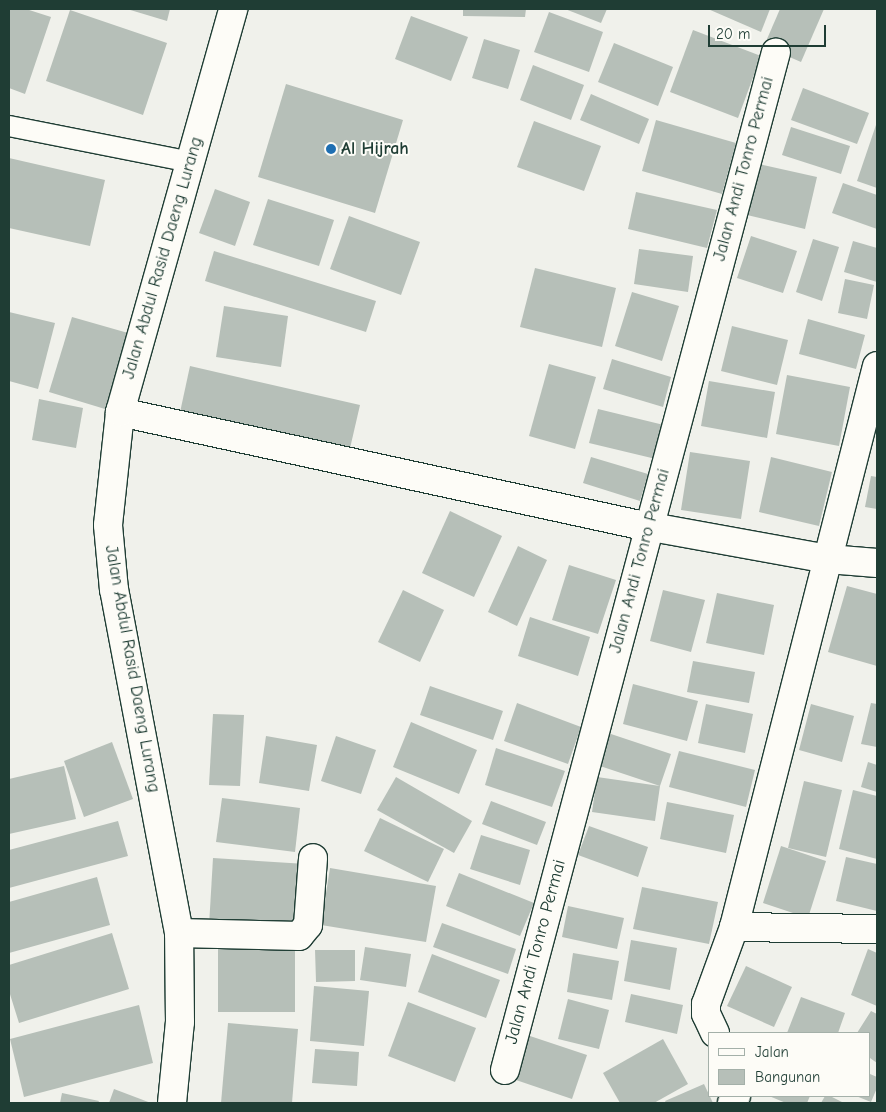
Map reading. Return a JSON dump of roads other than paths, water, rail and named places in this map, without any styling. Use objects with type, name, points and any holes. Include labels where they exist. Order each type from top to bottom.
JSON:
[{"type":"street","name":"Jalan Abdul Rasid Daeng Lurang","points":[[172,1103],[180,1022],[180,933],[114,590],[108,525],[120,412],[233,9]]},
{"type":"street","name":"Jalan Andi Tonro Permai","points":[[505,1070],[776,52]]},
{"type":"street","points":[[715,1032],[706,1014],[706,1004],[734,927],[877,366]]},
{"type":"street","points":[[120,412],[649,527],[828,559],[877,563]]},
{"type":"street","points":[[180,933],[299,936],[306,932],[308,925],[313,858]]},
{"type":"street","points":[[734,927],[877,928]]},
{"type":"lane","points":[[9,126],[190,162]]},
{"type":"place","name":"Al Hijrah","points":[[331,149]]}]
